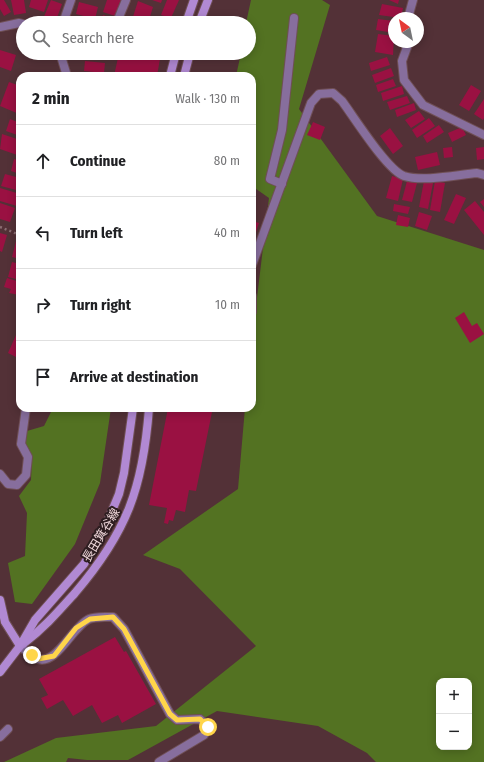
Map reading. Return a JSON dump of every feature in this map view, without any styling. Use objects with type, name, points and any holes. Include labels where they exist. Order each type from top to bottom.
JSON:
[{"type":"street","points":[[65,16],[71,0]]},
{"type":"street","points":[[119,16],[126,0]]},
{"type":"street","points":[[188,16],[194,0]]},
{"type":"street","points":[[202,16],[208,0]]},
{"type":"street","points":[[410,12],[413,0]]},
{"type":"street","points":[[282,184],[270,179],[282,130],[294,18]]},
{"type":"street","points":[[0,27],[16,24]]},
{"type":"street","points":[[407,48],[402,61],[404,80],[423,105],[484,135]]},
{"type":"street","points":[[62,60],[66,72]]},
{"type":"street","points":[[171,72],[174,60]]},
{"type":"street","points":[[185,72],[188,60]]},
{"type":"street","points":[[256,254],[311,103],[319,94],[333,94],[342,101],[389,166],[403,176],[417,178],[477,173],[484,175]]},
{"type":"street","points":[[0,474],[8,484],[17,485],[26,475],[28,457],[21,444],[25,412]]},
{"type":"street","name":"長田箕谷線","points":[[0,672],[20,646],[35,620],[84,564],[105,528],[124,473],[132,412]]},
{"type":"street","name":"長田箕谷線","points":[[20,646],[43,629],[97,566],[114,541],[131,507],[139,481],[147,438],[149,412]]},
{"type":"street","points":[[0,600],[3,617],[20,646],[38,659],[54,656],[76,628],[90,619],[113,617],[124,629],[170,714],[177,720],[200,719],[208,727],[204,735],[159,762]]},
{"type":"street","points":[[0,737],[8,728]]},
{"type":"path","points":[[0,227],[16,233]]},
{"type":"green space","points":[[251,0],[322,0],[330,5],[299,109],[377,216],[484,250],[484,762],[376,762],[367,753],[318,726],[217,711],[128,760],[87,760],[68,758],[66,762],[4,762],[56,738],[156,726],[256,646],[180,569],[143,555],[238,489],[245,412],[256,412],[256,306],[269,198],[256,189],[256,72],[237,72],[239,60],[256,60],[256,16],[248,16]]},
{"type":"green space","points":[[51,412],[110,412],[100,483],[75,544],[32,604],[15,602],[8,563],[25,556],[27,513],[19,496],[31,480],[32,455],[25,445],[27,431],[44,426]]},
{"type":"building","points":[[0,0],[4,0],[11,12],[4,16],[0,9]]},
{"type":"building","points":[[11,0],[24,0],[26,13],[14,15]]},
{"type":"building","points":[[31,0],[48,0],[44,12],[29,7]]},
{"type":"building","points":[[51,0],[62,4],[58,16],[44,16]]},
{"type":"building","points":[[107,0],[121,0],[115,16],[103,12]]},
{"type":"building","points":[[152,0],[162,0],[161,3]]},
{"type":"building","points":[[167,0],[179,0],[172,16],[161,15]]},
{"type":"building","points":[[389,0],[399,0],[398,4]]},
{"type":"building","points":[[138,1],[153,7],[150,16],[133,16]]},
{"type":"building","points":[[79,2],[98,7],[96,16],[84,16],[76,14]]},
{"type":"building","points":[[382,4],[403,8],[402,12],[388,12],[388,16],[379,15]]},
{"type":"building","points":[[378,19],[388,20],[388,32],[376,30]]},
{"type":"building","points":[[378,34],[388,35],[388,48],[393,48],[393,55],[375,52]]},
{"type":"building","points":[[0,50],[16,55],[11,71],[0,67]]},
{"type":"building","points":[[387,57],[390,65],[371,71],[369,63]]},
{"type":"building","points":[[117,60],[160,60],[158,72],[115,72]]},
{"type":"building","points":[[85,61],[105,63],[104,72],[84,71]]},
{"type":"building","points":[[391,68],[394,76],[375,83],[372,75]]},
{"type":"building","points":[[393,79],[396,86],[378,92],[376,85]]},
{"type":"building","points":[[9,82],[16,85],[16,113],[0,106]]},
{"type":"building","points":[[471,85],[481,91],[469,111],[459,105]]},
{"type":"building","points":[[402,86],[404,94],[383,101],[381,93]]},
{"type":"building","points":[[407,96],[410,103],[390,110],[387,102]]},
{"type":"building","points":[[484,99],[484,118],[483,120],[474,114]]},
{"type":"building","points":[[414,103],[416,110],[397,117],[395,110]]},
{"type":"building","points":[[419,111],[425,119],[411,128],[405,120]]},
{"type":"building","points":[[429,118],[435,126],[417,138],[412,130]]},
{"type":"building","points":[[10,119],[16,121],[16,135],[6,131]]},
{"type":"building","points":[[313,122],[325,127],[320,140],[307,135]]},
{"type":"building","points":[[439,125],[444,132],[427,143],[423,136]]},
{"type":"building","points":[[462,127],[466,135],[452,142],[448,133]]},
{"type":"building","points":[[390,128],[403,146],[393,154],[380,136]]},
{"type":"building","points":[[2,134],[16,139],[16,155],[0,149]]},
{"type":"building","points":[[452,147],[453,157],[444,158],[443,148]]},
{"type":"building","points":[[484,147],[484,159],[477,160],[476,148]]},
{"type":"building","points":[[437,152],[440,165],[418,170],[415,157]]},
{"type":"building","points":[[14,159],[16,160],[16,173],[11,171]]},
{"type":"building","points":[[5,174],[16,177],[16,190],[1,186]]},
{"type":"building","points":[[392,176],[403,179],[398,201],[386,198]]},
{"type":"building","points":[[407,181],[417,183],[412,202],[402,200]]},
{"type":"building","points":[[424,181],[433,183],[428,209],[419,207]]},
{"type":"building","points":[[435,181],[445,183],[440,212],[430,210]]},
{"type":"building","points":[[0,188],[16,193],[16,206],[0,201]]},
{"type":"building","points":[[456,194],[466,198],[454,224],[444,220]]},
{"type":"building","points":[[484,199],[484,207],[480,202]]},
{"type":"building","points":[[475,201],[484,212],[484,235],[464,210]]},
{"type":"building","points":[[0,203],[15,208],[10,222],[0,219]]},
{"type":"building","points":[[394,204],[410,207],[408,214],[393,211]]},
{"type":"building","points":[[419,212],[432,216],[427,230],[415,226]]},
{"type":"building","points":[[398,215],[410,218],[408,227],[396,225]]},
{"type":"building","points":[[256,222],[259,223],[256,232]]},
{"type":"building","points":[[0,233],[7,235],[2,252],[0,251]]},
{"type":"building","points":[[16,241],[16,258],[12,257]]},
{"type":"building","points":[[12,262],[16,263],[16,279],[8,277]]},
{"type":"building","points":[[7,278],[16,281],[16,294],[9,293],[11,289],[4,287]]},
{"type":"building","points":[[464,312],[472,326],[477,323],[484,334],[470,343],[455,318]]},
{"type":"building","points":[[16,335],[16,357],[8,353]]},
{"type":"building","points":[[167,412],[212,412],[196,491],[189,490],[185,512],[176,510],[173,521],[169,520],[168,524],[164,523],[167,508],[149,505]]},
{"type":"building","points":[[115,637],[124,652],[126,651],[156,704],[122,723],[118,715],[102,723],[92,705],[73,716],[63,700],[47,709],[41,698],[48,695],[39,679]]},
{"type":"route","points":[[32,655],[38,659],[54,656],[76,628],[90,619],[113,617],[124,629],[170,714],[177,720],[200,719],[208,727]]}]
